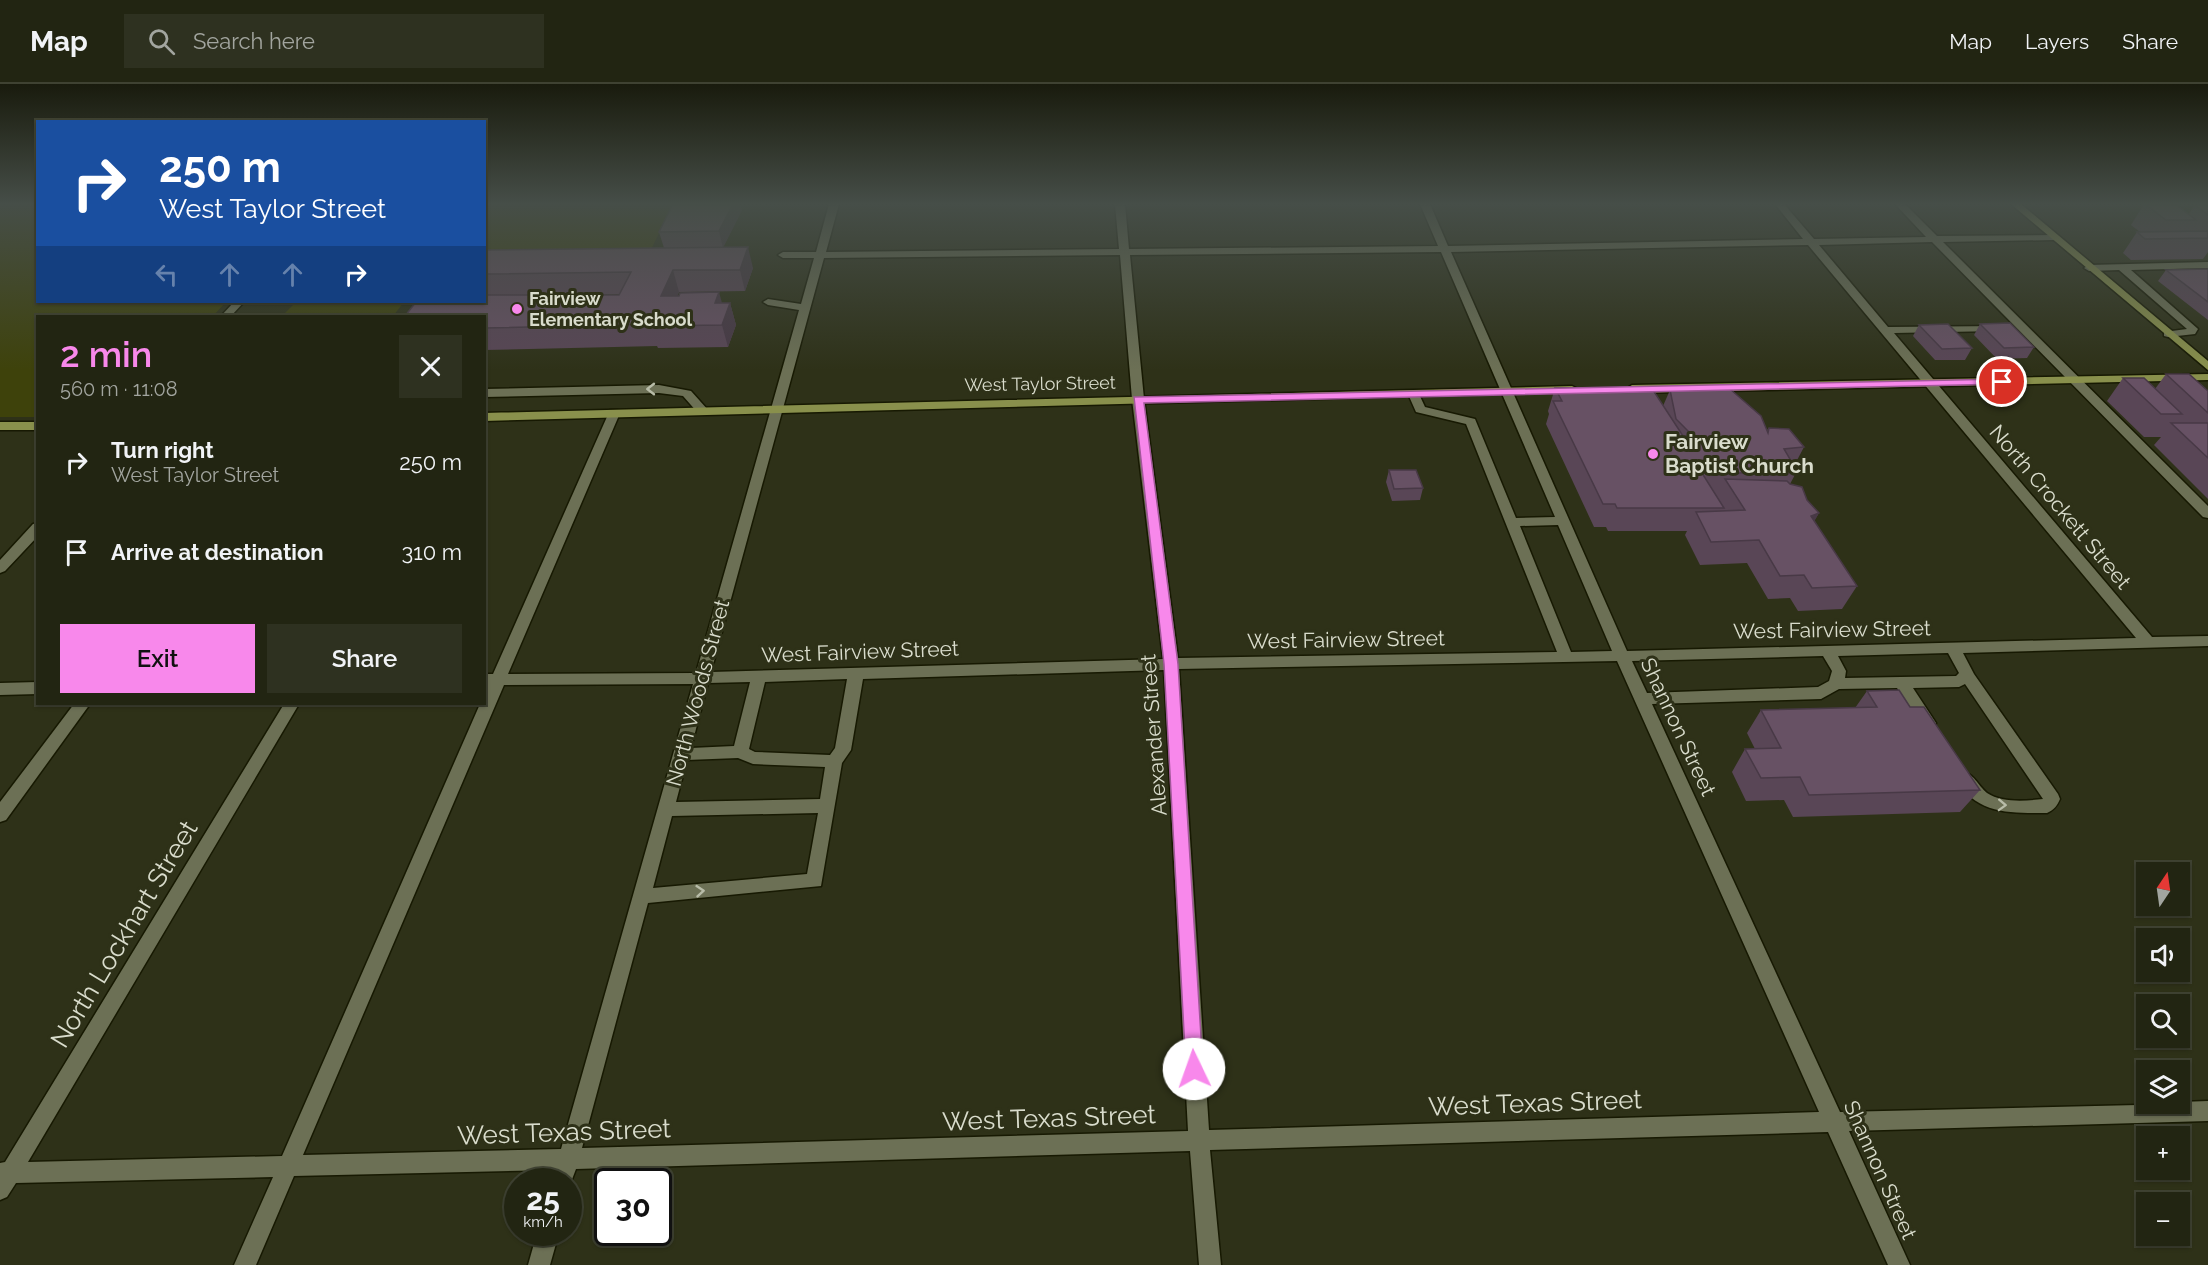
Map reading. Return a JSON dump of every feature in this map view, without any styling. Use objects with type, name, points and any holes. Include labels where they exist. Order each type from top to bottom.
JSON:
[{"type":"main road","points":[[2079,259],[2208,367]]},
{"type":"main road","points":[[1622,389],[1728,392],[2208,377]]},
{"type":"main road","name":"West Taylor Street","points":[[486,417],[1138,399],[1588,390]]},
{"type":"main road","points":[[0,426],[36,426]]},
{"type":"street","name":"North Woods Street","points":[[566,1168],[819,259]]},
{"type":"street","name":"Alexander Street","points":[[1126,259],[1138,399],[1171,664],[1198,1140],[1210,1265]]},
{"type":"street","name":"Shannon Street","points":[[1448,259],[1642,699],[1899,1265]]},
{"type":"street","name":"North Crockett Street","points":[[1827,259],[2148,642]]},
{"type":"street","points":[[1954,259],[2208,514]]},
{"type":"street","points":[[2090,268],[2208,265]]},
{"type":"street","points":[[2121,267],[2193,328],[2192,332],[2168,334]]},
{"type":"street","points":[[768,302],[805,308]]},
{"type":"street","points":[[227,315],[238,303]]},
{"type":"street","points":[[1886,330],[2021,327]]},
{"type":"street","points":[[486,393],[658,389],[687,393],[702,410]]},
{"type":"street","points":[[1414,394],[1420,409],[1436,416],[1457,416],[1471,422],[1566,657]]},
{"type":"street","points":[[486,694],[615,413]]},
{"type":"street","points":[[1510,522],[1564,521]]},
{"type":"street","points":[[0,568],[36,529]]},
{"type":"street","name":"West Fairview Street","points":[[492,680],[703,678],[1171,664],[1623,656],[2208,641]]},
{"type":"street","points":[[1952,648],[1967,675],[2052,799],[2048,806],[1992,805],[1974,793],[1956,765]]},
{"type":"street","points":[[1828,651],[1839,671],[1836,684]]},
{"type":"street","points":[[642,896],[815,881],[834,761],[843,750],[856,673]]},
{"type":"street","points":[[1642,699],[1821,693],[1836,684],[1959,681],[1967,675]]},
{"type":"street","points":[[740,752],[759,676]]},
{"type":"street","points":[[1901,682],[1938,738]]},
{"type":"street","points":[[0,689],[36,688]]},
{"type":"street","points":[[0,815],[81,705]]},
{"type":"street","name":"North Lockhart Street","points":[[3,1178],[291,705]]},
{"type":"street","points":[[245,1265],[482,705]]},
{"type":"street","points":[[682,754],[740,752],[753,758],[834,761]]},
{"type":"street","points":[[666,809],[827,806]]},
{"type":"street","name":"West Texas Street","points":[[3,1178],[288,1166],[2208,1111]]},
{"type":"street","points":[[539,1265],[544,1246]]},
{"type":"green space","points":[[0,259],[36,259],[36,303],[225,303],[214,315],[36,315],[36,417],[0,417]]},
{"type":"green space","points":[[486,259],[587,259],[486,261]]},
{"type":"green space","points":[[295,303],[403,303],[394,315],[283,315]]},
{"type":"building","points":[[486,259],[744,259],[740,270],[673,270],[661,296],[719,292],[715,303],[730,303],[722,325],[651,326],[652,324],[486,328],[486,315],[406,315],[415,303],[486,303],[486,295],[619,295],[631,272],[486,274]]},
{"type":"building","points":[[2208,269],[2208,302],[2166,270]]},
{"type":"building","points":[[2010,323],[2034,347],[2004,348],[1980,324]]},
{"type":"building","points":[[1948,324],[1972,348],[1942,349],[1919,325]]},
{"type":"building","points":[[2166,374],[2189,374],[2208,391],[2208,413]]},
{"type":"building","points":[[2123,378],[2144,378],[2182,414],[2161,414]]},
{"type":"building","points":[[1651,387],[1683,436],[1693,436],[1676,419],[1670,390],[1730,389],[1761,416],[1768,433],[1769,428],[1789,429],[1804,447],[1784,449],[1797,471],[1711,474],[1704,460],[1695,462],[1724,508],[1617,508],[1615,504],[1603,504],[1553,401],[1562,401],[1555,388]]},
{"type":"building","points":[[2171,423],[2208,423],[2208,458]]},
{"type":"building","points":[[1389,470],[1416,470],[1423,488],[1394,489]]},
{"type":"building","points":[[1725,479],[1787,481],[1802,487],[1807,500],[1819,513],[1811,516],[1857,586],[1812,588],[1804,575],[1780,576],[1759,540],[1711,542],[1696,512],[1745,510]]},
{"type":"building","points":[[1899,690],[1910,707],[1924,707],[1980,790],[1809,795],[1800,777],[1761,778],[1745,749],[1781,748],[1761,710],[1877,707],[1867,691]]},
{"type":"place","name":"Fairview Elementary School","points":[[517,309]]},
{"type":"place","name":"Fairview Baptist Church","points":[[1653,454]]},
{"type":"route","points":[[1194,1069],[1171,664],[1138,399],[2002,382]]}]
